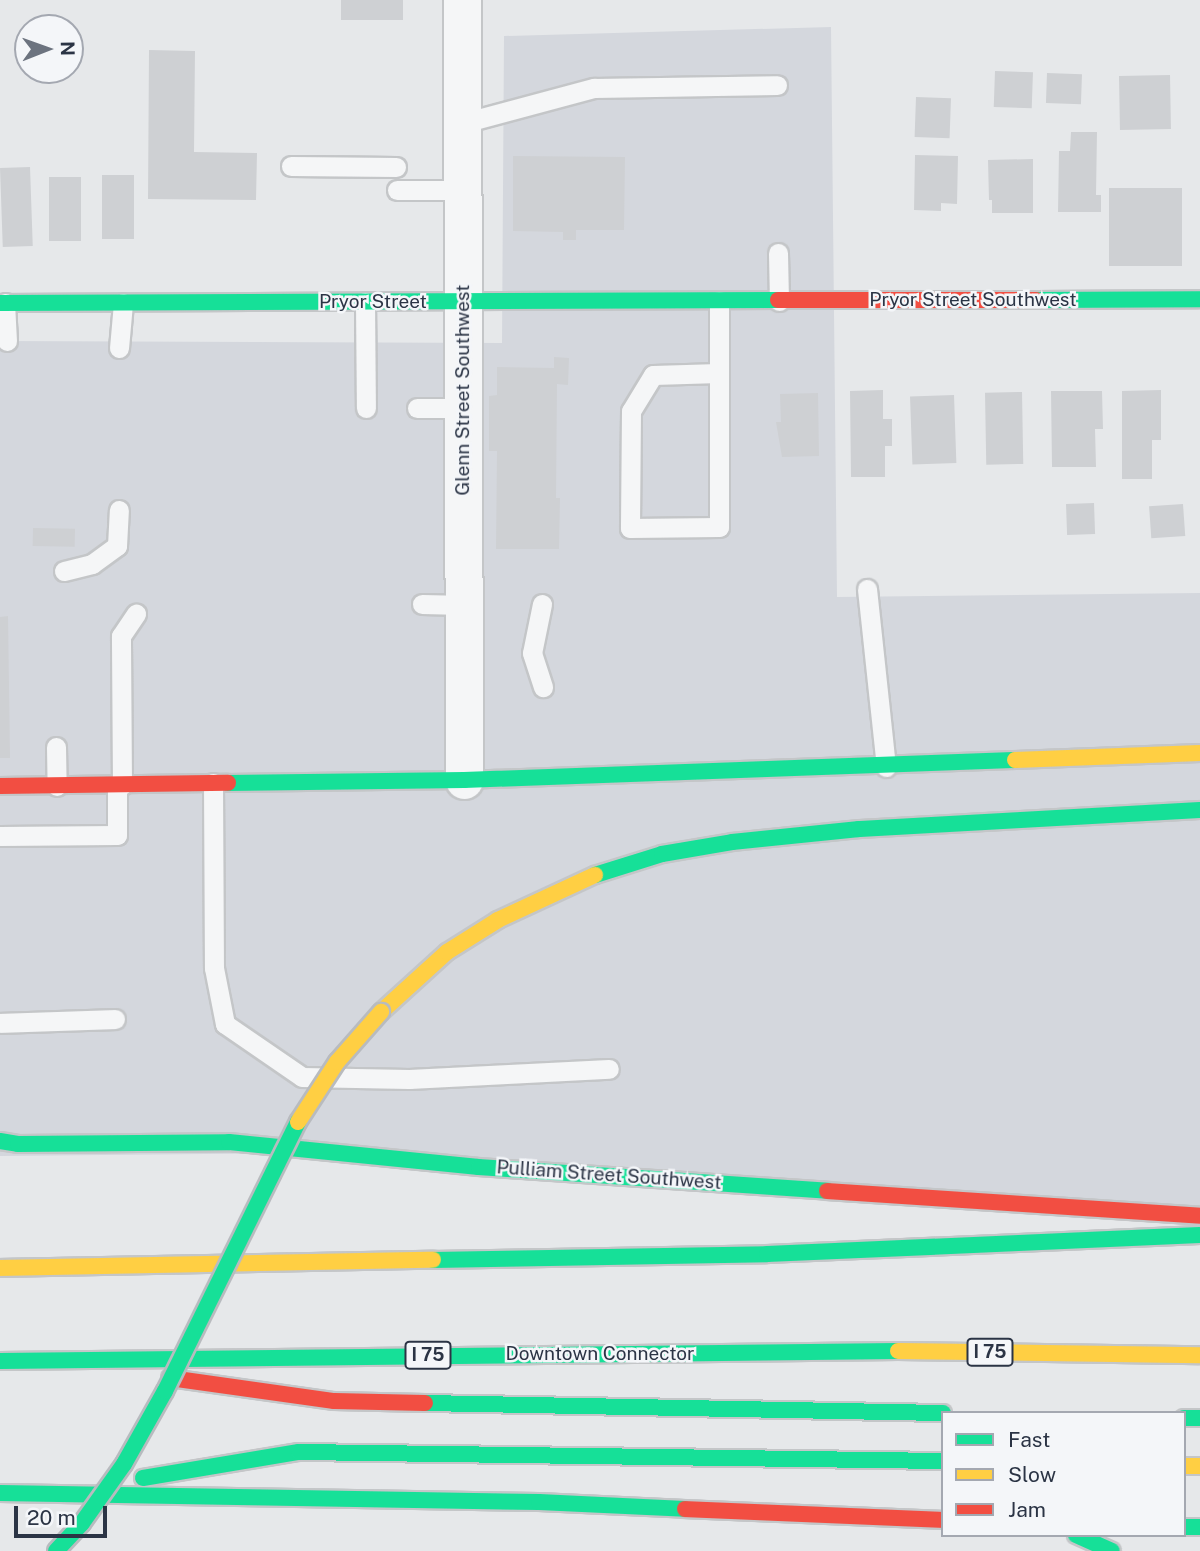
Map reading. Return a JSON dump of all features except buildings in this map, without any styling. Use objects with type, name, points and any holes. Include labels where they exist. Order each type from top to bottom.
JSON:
[{"type":"main road","name":"Pryor Street Southwest","points":[[746,301],[1200,299]]},
{"type":"main road","name":"Pryor Street","points":[[2,303],[746,301]]},
{"type":"main road","points":[[0,786],[464,780],[886,767],[1200,753]]},
{"type":"main road","points":[[56,1551],[82,1523],[131,1452],[165,1391],[306,1107],[337,1062],[381,1012],[447,952],[498,920],[580,879],[662,854],[732,842],[859,829],[1200,810]]},
{"type":"main road","name":"Pulliam Street Southwest","points":[[0,1141],[18,1144]]},
{"type":"main road","name":"Pulliam Street Southwest","points":[[0,1147],[18,1144],[229,1142],[479,1167],[1200,1216]]},
{"type":"main road","points":[[0,1268],[767,1254],[1200,1235]]},
{"type":"main road","name":"Downtown Connector","points":[[0,1361],[928,1352],[1200,1355]]},
{"type":"main road","points":[[57,1362],[334,1401],[941,1413]]},
{"type":"main road","points":[[52,1493],[299,1452],[941,1461]]},
{"type":"main road","points":[[0,1493],[540,1502],[941,1520]]},
{"type":"main road","points":[[1080,1537],[1112,1551]]},
{"type":"street","name":"Glenn Street Southwest","points":[[462,0],[464,780]]},
{"type":"lane","points":[[463,123],[594,88],[777,85]]},
{"type":"lane","points":[[291,166],[396,167]]},
{"type":"lane","points":[[397,190],[463,190]]},
{"type":"lane","points":[[778,253],[779,301]]},
{"type":"lane","points":[[719,301],[719,373],[719,527],[630,528],[631,411],[653,375],[719,373]]},
{"type":"lane","points":[[365,302],[366,408]]},
{"type":"lane","points":[[2,303],[7,341]]},
{"type":"lane","points":[[119,348],[123,303]]},
{"type":"lane","points":[[417,408],[464,408]]},
{"type":"lane","points":[[64,571],[92,564],[117,546],[119,510]]},
{"type":"lane","points":[[867,589],[886,767]]},
{"type":"lane","points":[[422,604],[464,605]]},
{"type":"lane","points":[[542,604],[532,653],[543,687]]},
{"type":"lane","points":[[0,836],[117,835],[121,636],[136,614]]},
{"type":"lane","points":[[56,747],[57,786]]},
{"type":"lane","points":[[213,783],[214,968],[225,1024],[302,1077],[409,1079],[610,1069]]},
{"type":"lane","points":[[0,1023],[115,1019]]},
{"type":"shaded area","points":[[831,27],[837,597],[1200,593],[1200,1225],[308,1153],[0,1156],[0,341],[502,343],[504,36]]},
{"type":"traffic: fast","points":[[1036,300],[1200,299]]},
{"type":"traffic: fast","points":[[0,303],[778,300]]},
{"type":"traffic: fast","points":[[228,783],[464,780],[1015,760]]},
{"type":"traffic: fast","points":[[595,875],[662,854],[732,842],[859,829],[1200,810]]},
{"type":"traffic: fast","points":[[56,1551],[82,1523],[124,1464],[165,1391],[298,1122]]},
{"type":"traffic: fast","points":[[0,1141],[18,1144],[229,1142],[479,1167],[827,1191]]},
{"type":"traffic: fast","points":[[433,1260],[767,1254],[1200,1235]]},
{"type":"traffic: fast","points":[[0,1361],[898,1351]]},
{"type":"traffic: fast","points":[[425,1403],[941,1413]]},
{"type":"traffic: fast","points":[[1186,1418],[1200,1418]]},
{"type":"traffic: fast","points":[[143,1478],[299,1452],[941,1461]]},
{"type":"traffic: fast","points":[[0,1493],[539,1502],[685,1509]]},
{"type":"traffic: fast","points":[[1186,1527],[1200,1527]]},
{"type":"traffic: fast","points":[[1080,1537],[1112,1551]]},
{"type":"traffic: slow","points":[[1015,760],[1200,753]]},
{"type":"traffic: slow","points":[[381,1012],[447,952],[498,920],[595,875]]},
{"type":"traffic: slow","points":[[298,1122],[337,1062],[381,1012]]},
{"type":"traffic: slow","points":[[0,1268],[433,1260]]},
{"type":"traffic: slow","points":[[898,1351],[1200,1355]]},
{"type":"traffic: slow","points":[[1186,1466],[1200,1466]]},
{"type":"traffic: jam","points":[[778,300],[1036,300]]},
{"type":"traffic: jam","points":[[0,786],[228,783]]},
{"type":"traffic: jam","points":[[827,1191],[1200,1216]]},
{"type":"traffic: jam","points":[[170,1378],[334,1401],[425,1403]]},
{"type":"traffic: jam","points":[[685,1509],[941,1520]]}]
